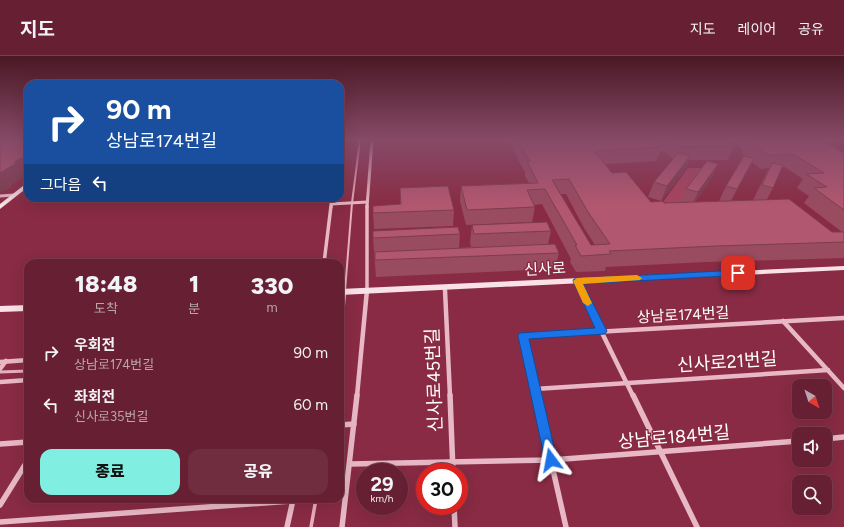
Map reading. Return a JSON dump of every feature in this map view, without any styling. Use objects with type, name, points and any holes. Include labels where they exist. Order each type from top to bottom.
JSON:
[{"type":"main road","points":[[0,207],[24,187]]},
{"type":"main road","name":"신사로","points":[[344,292],[844,268]]},
{"type":"main road","points":[[0,309],[24,308]]},
{"type":"street","points":[[342,527],[350,464],[367,291],[366,261],[371,162]]},
{"type":"street","points":[[0,196],[15,195]]},
{"type":"street","points":[[324,259],[331,204],[368,202]]},
{"type":"street","points":[[577,281],[697,527]]},
{"type":"street","name":"신사로45번길","points":[[445,287],[452,463]]},
{"type":"street","name":"상남로174번길","points":[[535,389],[523,336],[844,318]]},
{"type":"street","points":[[783,321],[844,388]]},
{"type":"street","points":[[0,369],[3,362],[24,360]]},
{"type":"street","name":"신사로21번길","points":[[535,389],[828,370]]},
{"type":"street","points":[[0,382],[24,380]]},
{"type":"street","points":[[535,389],[566,527]]},
{"type":"street","points":[[344,425],[354,424]]},
{"type":"street","points":[[832,438],[844,437]]},
{"type":"street","points":[[0,444],[24,442]]},
{"type":"street","name":"상남로184번길","points":[[452,463],[551,460],[792,442]]},
{"type":"street","name":"상남로184번길","points":[[350,464],[416,463]]},
{"type":"street","points":[[0,505],[24,466]]},
{"type":"street","points":[[0,522],[252,503]]},
{"type":"street","points":[[287,527],[291,503]]},
{"type":"street","points":[[454,515],[455,527]]},
{"type":"shaded area","points":[[688,168],[703,168],[678,205],[663,202]]},
{"type":"building","points":[[0,162],[18,162],[0,173]]},
{"type":"building","points":[[527,162],[603,162],[612,173],[626,172],[651,202],[663,201],[664,203],[789,199],[832,232],[844,232],[844,242],[609,251],[611,254],[581,256],[575,245],[577,245],[545,189],[527,190],[535,207],[467,210],[461,186],[538,183]],"holes":[[[569,179],[588,212],[610,244],[591,245],[552,180]]]},
{"type":"building","points":[[671,162],[685,162],[667,186],[654,182]]},
{"type":"building","points":[[706,162],[718,164],[698,192],[686,189]]},
{"type":"building","points":[[740,162],[752,162],[737,189],[726,186]]},
{"type":"building","points":[[806,162],[844,162],[844,210],[814,188],[827,187],[806,174],[824,173]]},
{"type":"building","points":[[772,163],[783,165],[773,188],[762,185]]},
{"type":"building","points":[[448,186],[454,210],[373,213],[373,206],[401,204],[400,188]]},
{"type":"building","points":[[547,222],[551,231],[474,234],[472,225]]},
{"type":"building","points":[[458,227],[460,234],[373,238],[373,231]]},
{"type":"building","points":[[555,244],[559,253],[375,260],[375,252]]},
{"type":"waterway","points":[[345,291],[352,203],[357,162]]},
{"type":"waterway","points":[[344,301],[345,290]]},
{"type":"waterway","points":[[0,372],[24,371]]},
{"type":"waterway","points":[[311,527],[315,503]]},
{"type":"slow traffic","points":[[588,303],[577,281],[637,278]]},
{"type":"route","points":[[551,460],[523,336],[602,331],[577,281],[738,273]]}]
